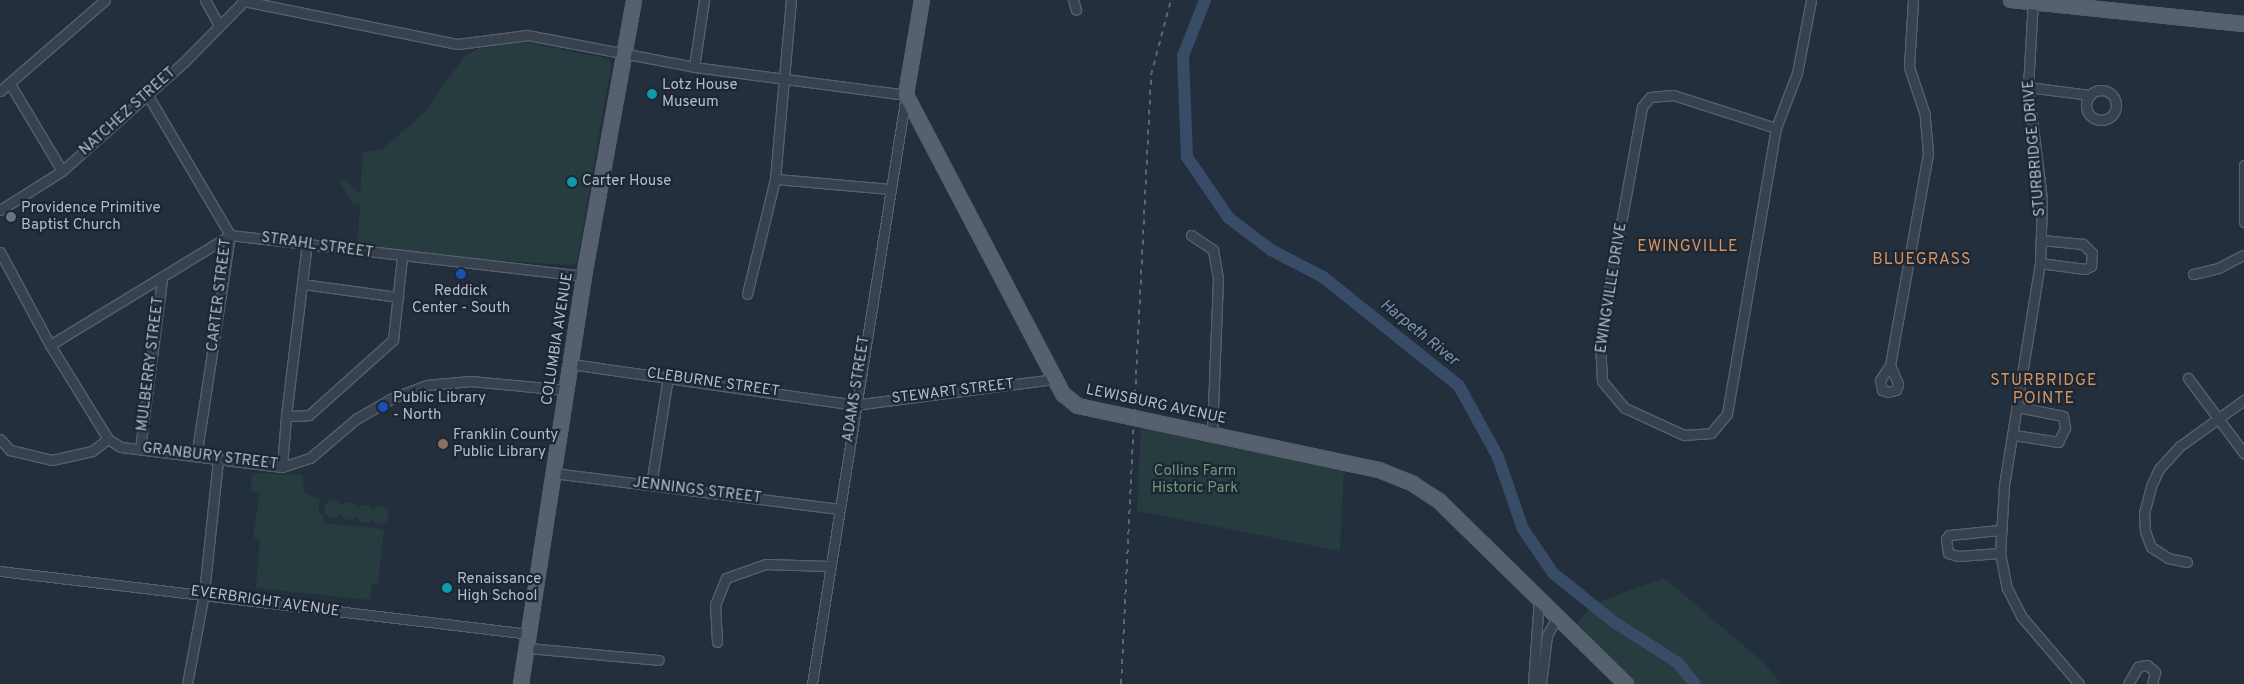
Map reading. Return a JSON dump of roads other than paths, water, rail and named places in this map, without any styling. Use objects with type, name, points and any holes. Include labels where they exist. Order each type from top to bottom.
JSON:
[{"type":"main road","name":"COLUMBIA AVENUE","points":[[521,684],[584,276],[634,0]]},
{"type":"main road","points":[[906,95],[922,0]]},
{"type":"main road","points":[[2011,0],[2244,24]]},
{"type":"main road","name":"LEWISBURG AVENUE","points":[[906,95],[1053,379],[1063,394],[1078,406],[1380,470],[1413,484],[1439,501],[1626,684]]},
{"type":"street","points":[[0,91],[105,0]]},
{"type":"street","points":[[205,0],[219,25]]},
{"type":"street","points":[[694,68],[704,0]]},
{"type":"street","points":[[748,294],[775,179],[782,78],[791,0]]},
{"type":"street","points":[[1074,0],[1076,10]]},
{"type":"street","name":"EWINGVILLE DRIVE","points":[[1776,128],[1673,95],[1650,97],[1642,108],[1600,341],[1602,381],[1625,408],[1684,436],[1711,433],[1728,414],[1776,128],[1796,73],[1811,0]]},
{"type":"street","points":[[1890,365],[1928,153],[1925,115],[1908,67],[1913,0]]},
{"type":"street","points":[[244,1],[458,44],[527,35],[694,68],[906,95]]},
{"type":"street","name":"NATCHEZ STREET","points":[[0,210],[62,171],[147,94],[244,1]]},
{"type":"street","name":"STURBRIDGE DRIVE","points":[[2033,1],[2028,87],[2042,200],[2040,263],[2000,530],[2000,553],[2007,588],[2021,616],[2079,684]]},
{"type":"street","points":[[10,84],[62,171]]},
{"type":"street","points":[[2028,87],[2090,95]]},
{"type":"street","name":"CARTER STREET","points":[[147,94],[230,235],[196,456]]},
{"type":"street","name":"ADAMS STREET","points":[[812,684],[828,566],[839,509],[854,405],[906,95]]},
{"type":"street","points":[[2244,166],[2244,222]]},
{"type":"street","points":[[775,179],[890,189]]},
{"type":"street","points":[[50,346],[162,280],[230,235]]},
{"type":"street","name":"STRAHL STREET","points":[[230,235],[308,242],[402,257],[584,276]]},
{"type":"street","points":[[1192,235],[1213,250],[1218,278],[1212,433]]},
{"type":"street","points":[[2040,263],[2085,269],[2091,266],[2092,253],[2084,244],[2041,240]]},
{"type":"street","points":[[282,467],[286,416],[308,242]]},
{"type":"street","points":[[0,252],[50,346],[108,439],[92,451],[52,460],[10,450],[0,438]]},
{"type":"street","points":[[2193,274],[2218,268],[2244,255]]},
{"type":"street","points":[[286,416],[309,415],[393,340],[402,257]]},
{"type":"street","name":"MULBERRY STREET","points":[[140,449],[162,280]]},
{"type":"street","points":[[302,284],[398,297]]},
{"type":"street","name":"CLEBURNE STREET","points":[[571,364],[668,376],[854,405]]},
{"type":"street","points":[[652,485],[668,376]]},
{"type":"street","points":[[2188,378],[2244,453]]},
{"type":"street","name":"STEWART STREET","points":[[854,405],[1053,379]]},
{"type":"street","name":"GRANBURY STREET","points":[[108,439],[121,447],[282,467],[310,458],[356,419],[390,399],[427,385],[470,381],[567,390]]},
{"type":"street","points":[[2187,562],[2168,558],[2151,547],[2145,531],[2144,513],[2159,469],[2180,446],[2244,400]]},
{"type":"street","points":[[2014,435],[2058,442],[2065,428],[2063,416],[2018,408]]},
{"type":"street","points":[[187,684],[204,593],[218,460]]},
{"type":"street","name":"JENNINGS STREET","points":[[554,473],[839,509]]},
{"type":"street","points":[[2000,530],[1949,535],[1946,539],[1948,553],[1958,556],[2000,553]]},
{"type":"street","points":[[717,642],[715,605],[726,578],[766,564],[828,566]]},
{"type":"street","name":"EVERBRIGHT AVENUE","points":[[0,571],[204,593],[658,660]]},
{"type":"street","points":[[1533,684],[1539,599]]},
{"type":"street","points":[[1541,684],[1547,634],[1557,618]]},
{"type":"street","points":[[2128,684],[2138,667],[2147,666],[2155,672],[2152,684]]},
{"type":"waterway","name":"Harpeth River","points":[[1205,0],[1183,56],[1187,157],[1229,218],[1271,250],[1323,277],[1459,386],[1498,457],[1523,529],[1553,573],[1614,622],[1678,663],[1695,684]]},
{"type":"railway","points":[[1121,684],[1151,75],[1171,0]]},
{"type":"place","name":"Lotz House Museum","points":[[652,94]]},
{"type":"place","name":"Carter House","points":[[572,182]]},
{"type":"place","name":"Providence Primitive Baptist Church","points":[[11,217]]},
{"type":"place","name":"Reddick Center - South","points":[[461,274]]},
{"type":"place","name":"Public Library - North","points":[[383,407]]},
{"type":"place","name":"Franklin County Public Library","points":[[443,444]]},
{"type":"place","name":"Renaissance High School","points":[[447,588]]},
{"type":"district","name":"EWINGVILLE","points":[[1688,247]]},
{"type":"district","name":"BLUEGRASS","points":[[1922,260]]},
{"type":"district","name":"STURBRIDGE POINTE","points":[[2044,390]]},
{"type":"park label","name":"Collins Farm Historic Park","points":[[1195,480]]}]
